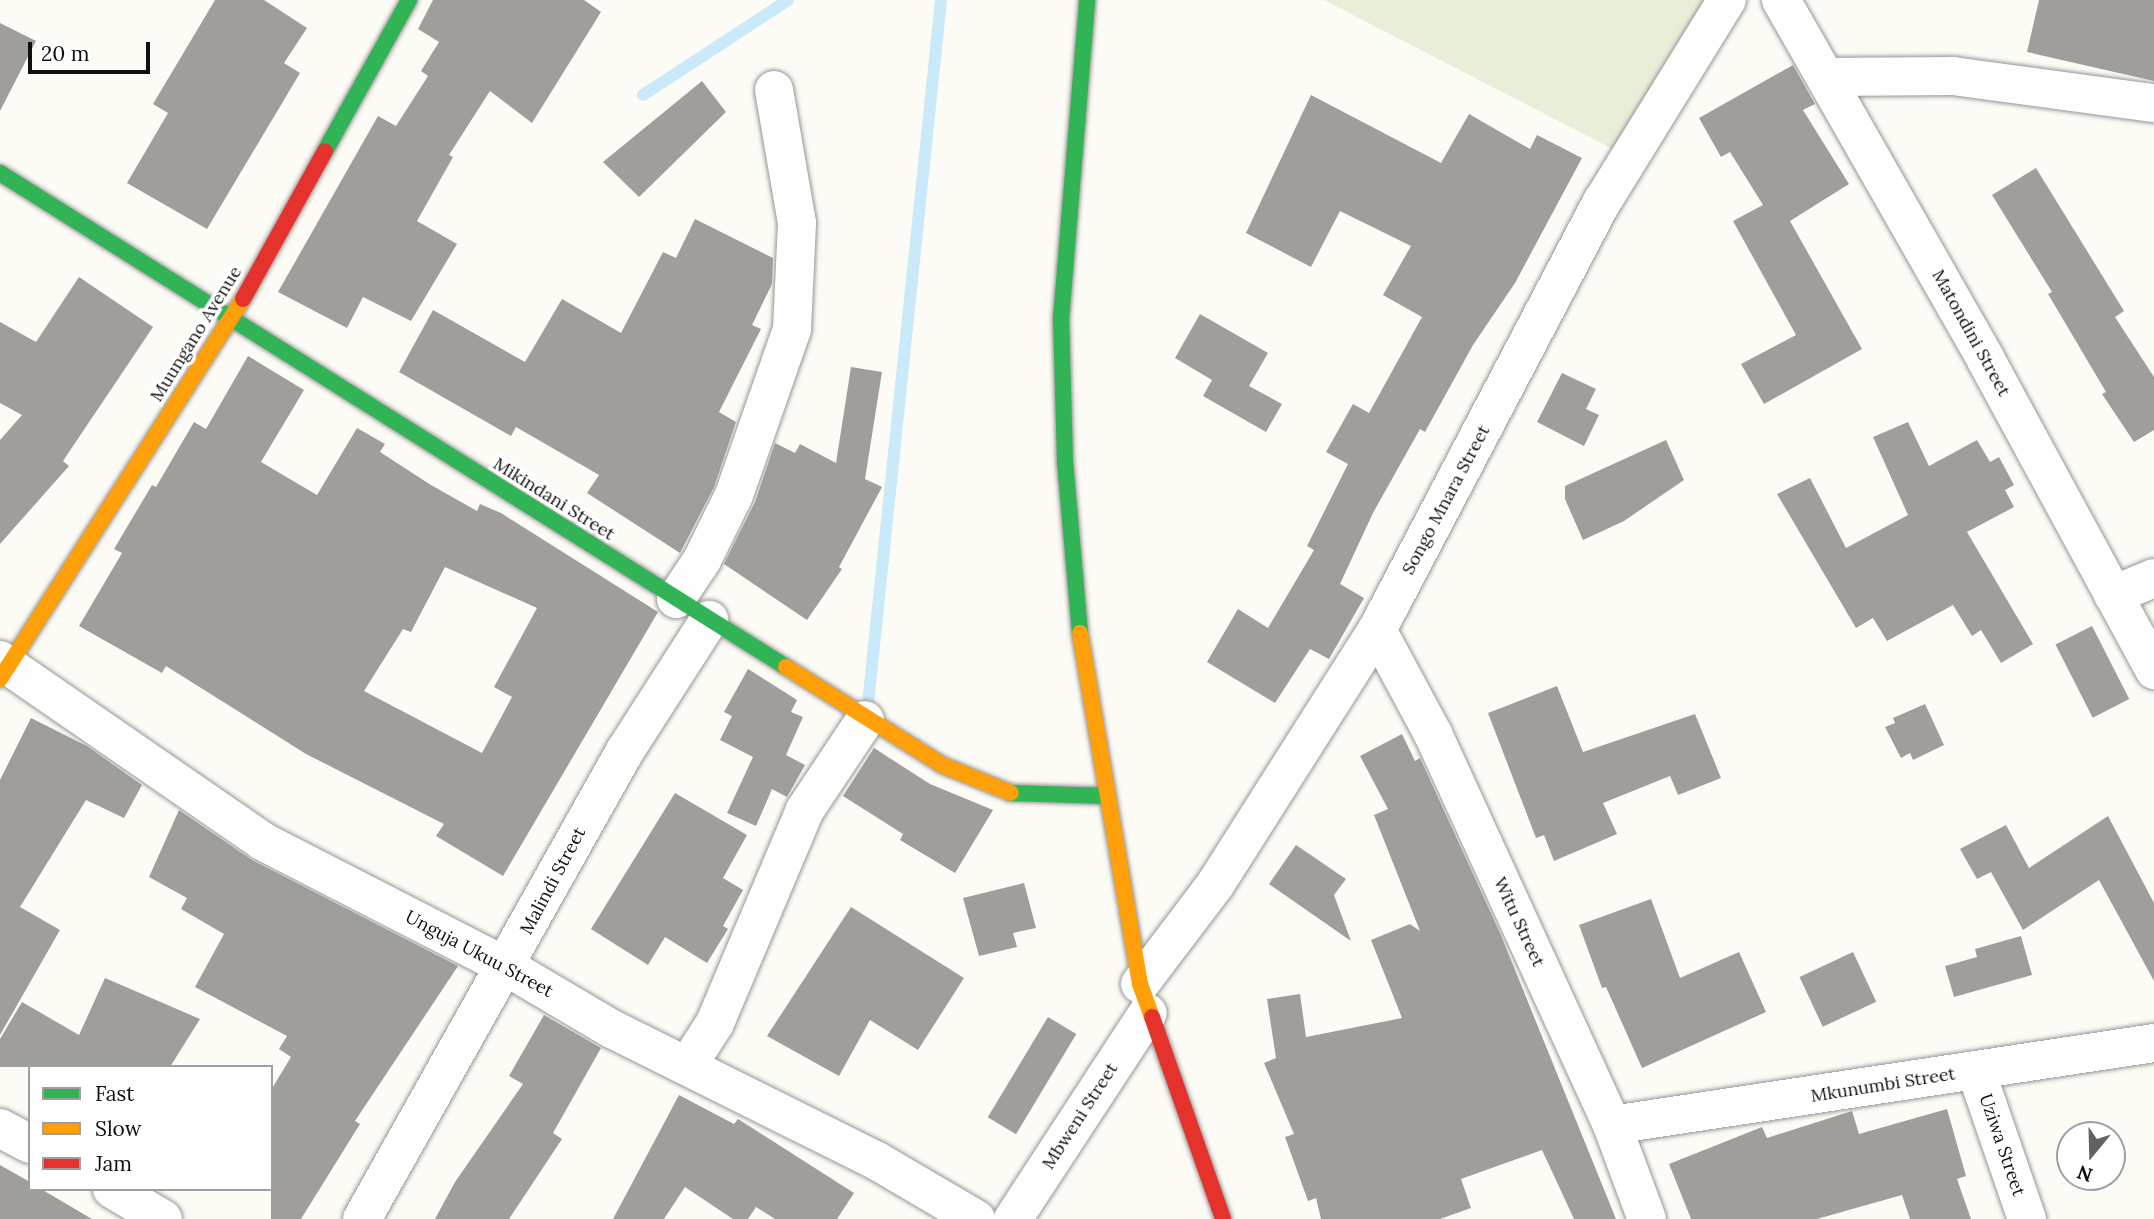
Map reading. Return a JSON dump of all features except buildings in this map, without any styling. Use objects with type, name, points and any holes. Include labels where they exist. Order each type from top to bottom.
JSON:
[{"type":"main road","name":"Muungano Avenue","points":[[3,668],[233,317],[409,0]]},
{"type":"main road","points":[[1087,0],[1061,319],[1065,461],[1082,661],[1144,998],[1223,1219]]},
{"type":"main road","name":"Mikindani Street","points":[[0,173],[233,317],[865,720],[942,765],[1018,796],[1108,796]]},
{"type":"street","name":"Songo Mnara Street","points":[[1144,998],[1377,630],[1602,202],[1727,0]]},
{"type":"street","name":"Matondini Street","points":[[1781,0],[1828,77],[2154,670]]},
{"type":"street","points":[[1828,77],[1953,76],[2154,103]]},
{"type":"street","points":[[676,599],[702,560],[734,495],[792,329],[797,223],[774,90]]},
{"type":"street","points":[[2113,595],[2154,578]]},
{"type":"street","name":"Malindi Street","points":[[362,1219],[507,967],[625,751],[709,620]]},
{"type":"street","name":"Witu Street","points":[[1377,630],[1433,734],[1612,1125],[1647,1219]]},
{"type":"street","name":"Unguja Ukuu Street","points":[[3,668],[262,841],[507,967],[612,1029],[877,1161],[976,1219]]},
{"type":"street","points":[[688,1065],[715,1023],[805,810],[865,720]]},
{"type":"street","name":"Mbweni Street","points":[[1013,1219],[1144,998]]},
{"type":"street","name":"Mkunumbi Street","points":[[1612,1125],[2154,1043]]},
{"type":"street","name":"Uziwa Street","points":[[1976,1071],[2027,1219]]},
{"type":"street","points":[[0,1128],[28,1143]]},
{"type":"street","points":[[114,1191],[163,1219]]},
{"type":"green space","points":[[1324,0],[1709,0],[1628,157]]},
{"type":"waterway","points":[[643,95],[788,0]]},
{"type":"waterway","points":[[867,713],[941,0]]},
{"type":"traffic: fast","points":[[325,151],[409,0]]},
{"type":"traffic: fast","points":[[1080,633],[1065,461],[1061,319],[1087,0]]},
{"type":"traffic: fast","points":[[0,173],[786,667]]},
{"type":"traffic: fast","points":[[1011,793],[1108,796]]},
{"type":"traffic: slow","points":[[0,679],[243,299]]},
{"type":"traffic: slow","points":[[1080,633],[1140,984],[1152,1017]]},
{"type":"traffic: slow","points":[[786,667],[942,765],[1011,793]]},
{"type":"traffic: jam","points":[[243,299],[325,151]]},
{"type":"traffic: jam","points":[[1152,1017],[1223,1219]]}]
